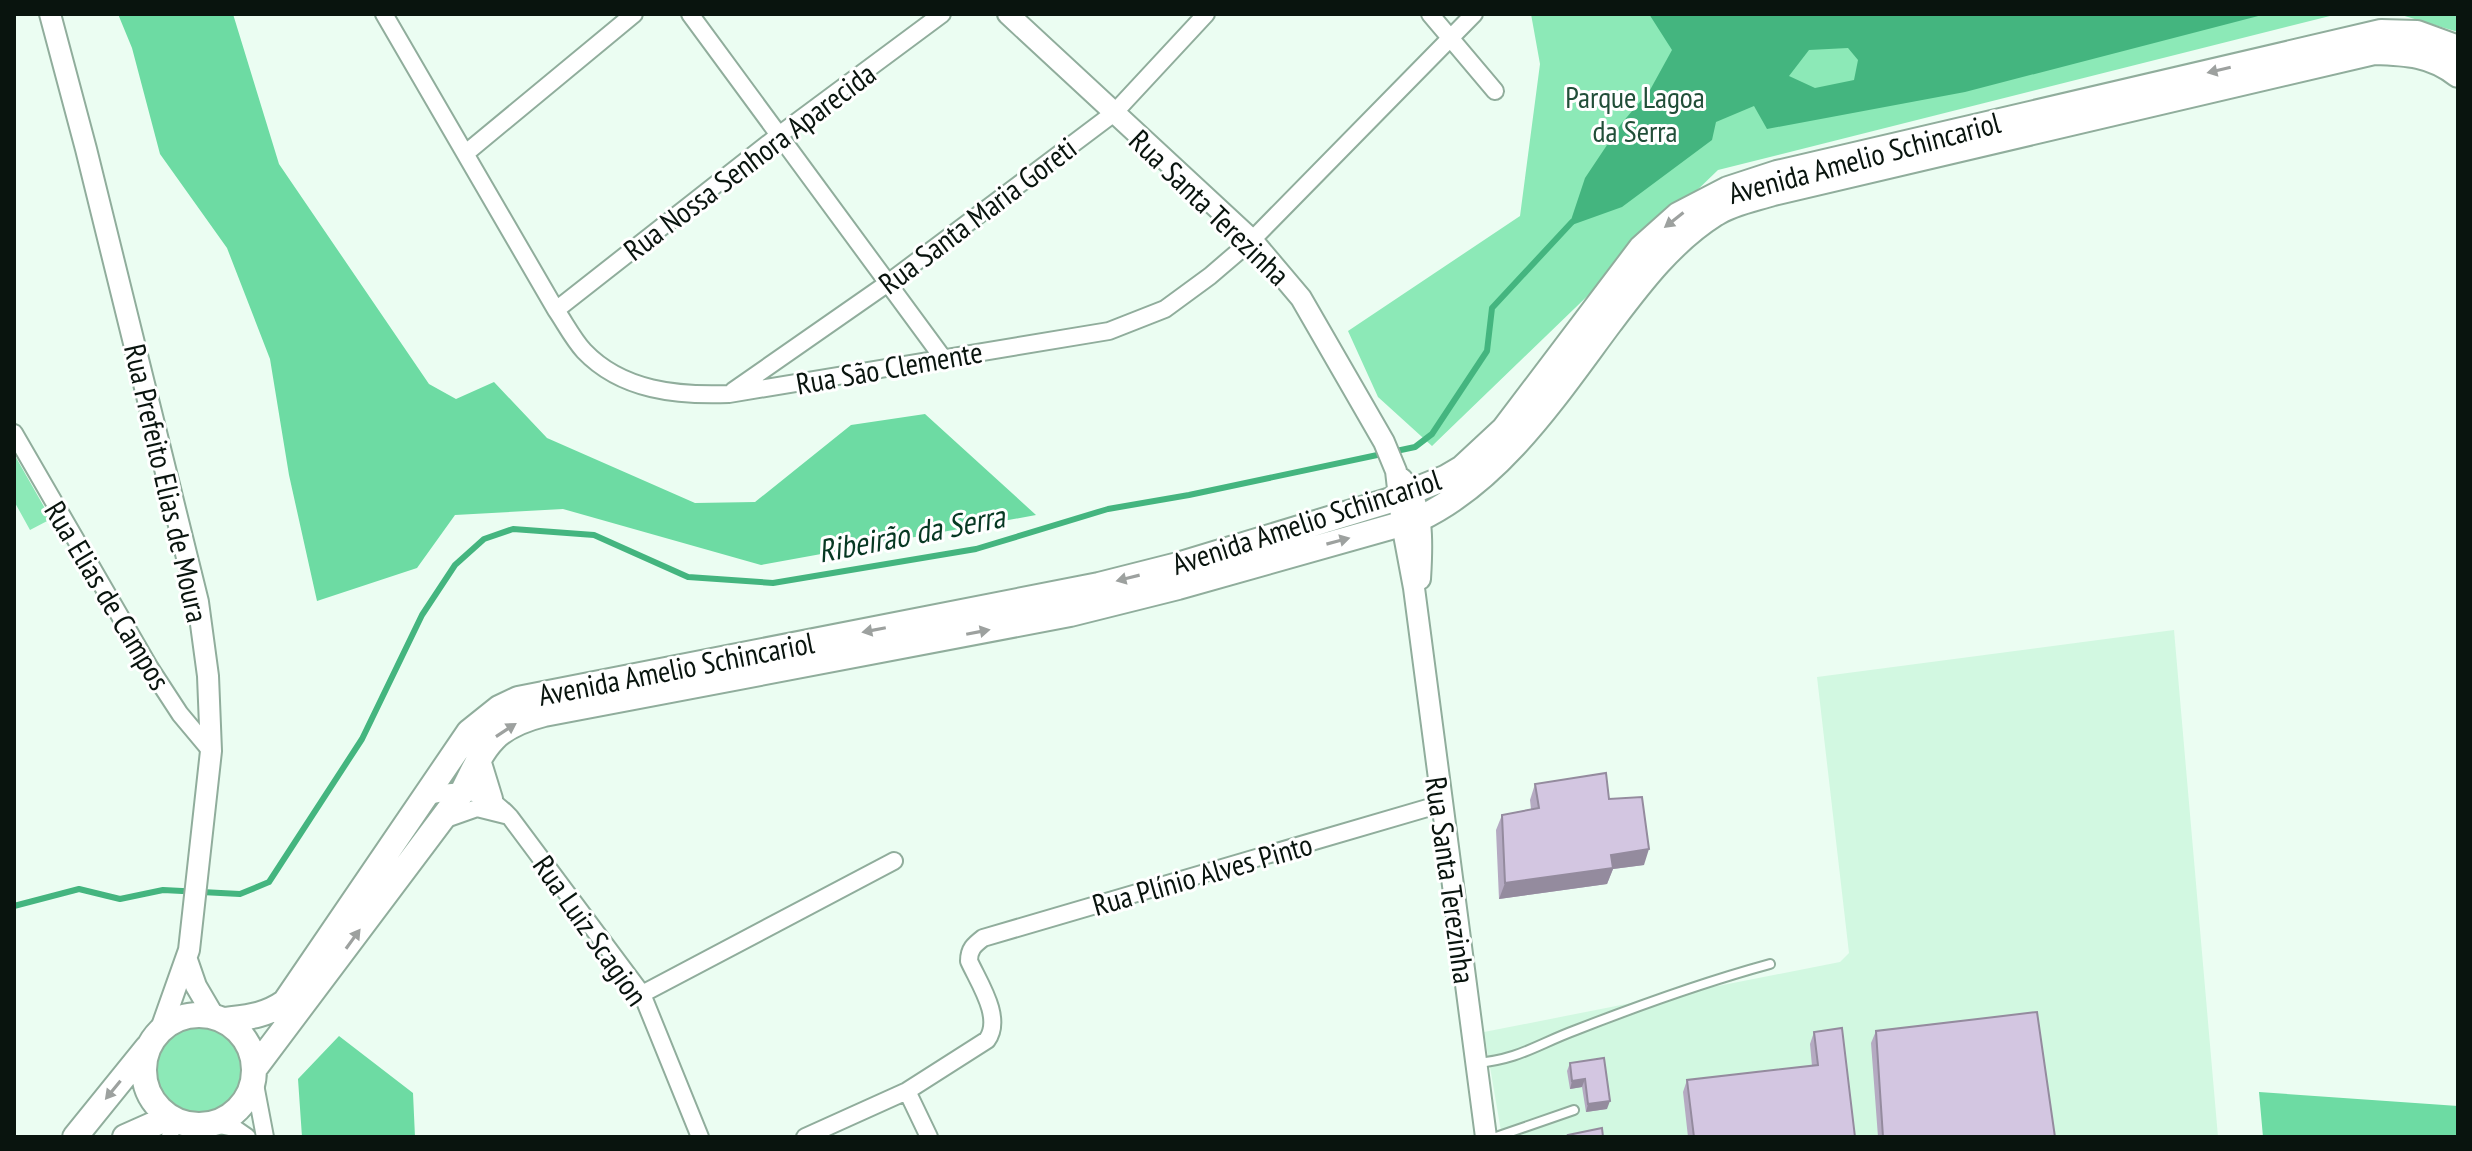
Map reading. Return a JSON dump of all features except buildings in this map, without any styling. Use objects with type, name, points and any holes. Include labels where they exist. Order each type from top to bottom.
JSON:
[{"type":"main road","name":"Avenida Amelio Schincariol","points":[[156,1036],[185,1016],[259,1016],[271,1012],[294,991],[469,732],[499,708],[518,699],[1099,585],[1178,565],[1405,494],[1462,468],[1485,447],[1504,429],[1641,248],[1678,215],[1728,189],[1777,173],[2381,32],[2417,33],[2458,48]]},
{"type":"main road","name":"Avenida Amelio Schincariol","points":[[206,1130],[236,1112],[248,1097],[255,1073],[463,791],[478,760],[496,735],[508,727],[535,716],[1070,614],[1178,587],[1410,521],[1442,508],[1472,484],[1521,436],[1643,279],[1674,244],[1718,212],[1773,193],[2374,52],[2419,54],[2458,75]]},
{"type":"main road","points":[[478,760],[490,799]]},
{"type":"main road","points":[[219,1018],[237,1028],[246,1040],[255,1073]]},
{"type":"main road","points":[[156,1036],[145,1059],[144,1075],[148,1092],[171,1124]]},
{"type":"main road","points":[[75,1137],[156,1036]]},
{"type":"main road","points":[[125,1137],[171,1124],[199,1126],[206,1130]]},
{"type":"street","name":"Rua Prefeito Elias de Moura","points":[[50,14],[198,602],[208,676],[211,751],[188,955],[156,1036]]},
{"type":"street","name":"Rua São Clemente","points":[[384,14],[556,310],[585,351],[615,374],[657,391],[697,395],[729,394],[1109,331],[1165,309],[1252,240],[1474,14]]},
{"type":"street","points":[[466,153],[634,14]]},
{"type":"street","points":[[690,14],[943,358]]},
{"type":"street","name":"Rua Nossa Senhora Aparecida","points":[[556,310],[779,135],[942,14]]},
{"type":"street","name":"Rua Santa Terezinha","points":[[1008,14],[1252,240],[1301,298],[1391,458],[1405,494],[1410,521],[1418,623],[1486,1137]]},
{"type":"street","name":"Rua Santa Maria Goreti","points":[[729,394],[888,283],[1114,113],[1206,14]]},
{"type":"street","points":[[1430,14],[1495,91]]},
{"type":"street","name":"Rua Elias de Campos","points":[[14,433],[150,668],[180,714],[211,751]]},
{"type":"street","points":[[424,797],[463,791],[490,799]]},
{"type":"street","name":"Rua Luiz Scagion","points":[[490,799],[510,817],[642,994],[700,1137]]},
{"type":"street","name":"Rua Plínio Alves Pinto","points":[[907,1091],[987,1040],[992,1033],[994,1021],[969,961],[969,953],[983,938],[1441,804]]},
{"type":"street","points":[[441,820],[477,808],[510,817]]},
{"type":"street","points":[[642,994],[894,861]]},
{"type":"street","name":"Rua Prefeito Elias de Moura","points":[[188,955],[196,986],[219,1018]]},
{"type":"street","points":[[255,1073],[265,1137]]},
{"type":"street","points":[[805,1137],[907,1091],[929,1137]]},
{"type":"street","points":[[206,1130],[234,1128],[247,1137]]},
{"type":"lane","points":[[1476,1063],[1503,1061],[1576,1029],[1681,991],[1770,964]]},
{"type":"lane","points":[[1496,1137],[1574,1110]]},
{"type":"shaded area","points":[[118,14],[233,14],[279,164],[429,384],[456,399],[494,382],[547,438],[695,503],[755,502],[851,425],[925,414],[1036,515],[761,565],[563,509],[455,515],[417,568],[317,601],[289,475],[270,359],[227,248],[160,154],[132,48]]},
{"type":"shaded area","points":[[1649,14],[2266,14],[1965,92],[1767,129],[1754,106],[1716,122],[1712,140],[1622,207],[1569,226],[1585,178],[1621,124],[1650,90],[1672,50]],"holes":[[[1848,48],[1858,60],[1854,80],[1815,88],[1789,76],[1809,50]]]},
{"type":"shaded area","points":[[2174,630],[2218,1137],[1502,1137],[1484,1032],[1840,962],[1849,953],[1817,677]]},
{"type":"shaded area","points":[[339,1036],[413,1093],[415,1137],[302,1137],[298,1079]]},
{"type":"shaded area","points":[[2259,1092],[2458,1106],[2458,1137],[2263,1137]]},
{"type":"green space","name":"Parque Lagoa da Serra","points":[[1531,14],[2338,14],[1718,170],[1432,446],[1378,397],[1348,331],[1520,216],[1540,64]]},
{"type":"green space","points":[[2398,14],[2458,14],[2458,32]]},
{"type":"green space","points":[[14,454],[51,519],[30,530],[14,501]]},
{"type":"green space","points":[[199,1023],[217,1027],[231,1037],[241,1051],[245,1069],[241,1087],[231,1101],[217,1111],[199,1115],[181,1111],[167,1101],[157,1087],[153,1069],[157,1051],[167,1037],[181,1027]]},
{"type":"waterway","name":"Ribeirão da Serra","points":[[14,906],[79,889],[120,899],[163,890],[240,894],[269,882],[362,739],[422,615],[455,565],[484,539],[513,529],[594,535],[688,577],[773,583],[976,549],[1108,509],[1415,447],[1432,434],[1487,351],[1492,308],[1572,222]]}]
